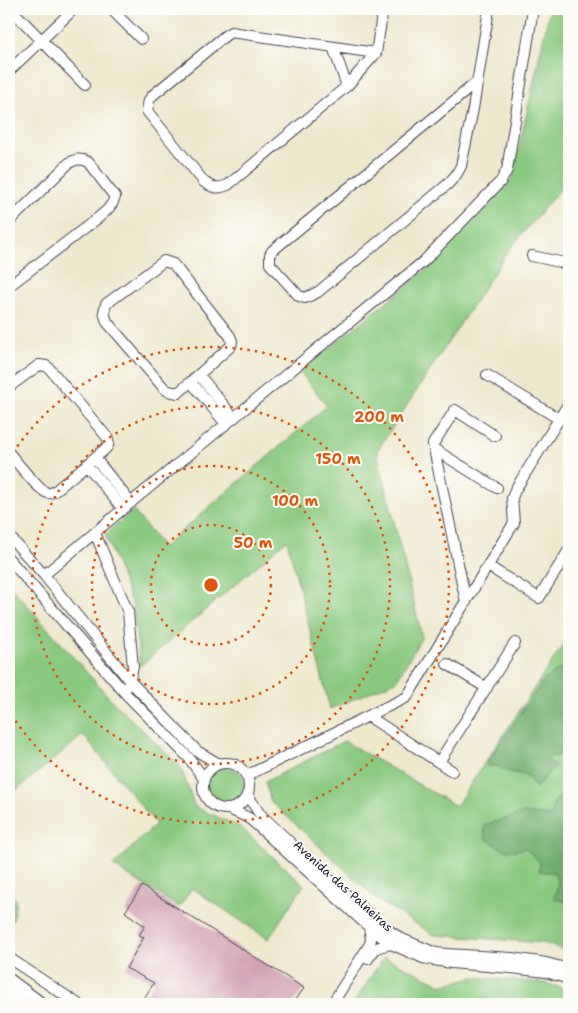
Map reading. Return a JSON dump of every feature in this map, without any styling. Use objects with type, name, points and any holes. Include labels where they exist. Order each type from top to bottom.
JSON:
[{"type":"highway","points":[[9,980],[40,1004]]},
{"type":"highway","points":[[9,998],[17,1004]]},
{"type":"street","points":[[11,9],[85,85]]},
{"type":"street","points":[[9,71],[74,9]]},
{"type":"street","points":[[110,9],[141,39]]},
{"type":"street","points":[[376,53],[230,32],[153,95],[149,100],[147,110],[204,182],[210,186],[220,188],[228,185],[347,86],[376,53],[383,9]]},
{"type":"street","points":[[477,82],[272,251],[270,264],[299,296],[305,298],[318,292],[448,184],[456,175],[460,166],[473,110],[489,9]]},
{"type":"street","points":[[44,575],[424,261],[501,180],[507,170],[533,9]]},
{"type":"street","points":[[333,47],[347,86]]},
{"type":"street","points":[[456,99],[473,110]]},
{"type":"street","points":[[9,222],[75,160],[88,162],[115,197],[109,208],[98,218],[9,286]]},
{"type":"street","points":[[532,256],[569,264]]},
{"type":"street","points":[[164,261],[173,264],[232,341],[230,346],[195,378],[178,393],[168,391],[107,322],[104,312],[106,304],[164,261]]},
{"type":"street","points":[[9,388],[38,365],[46,366],[109,442],[108,447],[50,494],[39,487],[9,453]]},
{"type":"street","points":[[487,375],[559,419]]},
{"type":"street","points":[[195,378],[230,421]]},
{"type":"street","points":[[246,776],[407,697],[514,523],[512,498],[515,490],[569,403]]},
{"type":"street","points":[[466,602],[433,444],[454,410],[495,436]]},
{"type":"street","points":[[434,448],[497,488]]},
{"type":"street","points":[[95,458],[127,506]]},
{"type":"street","points":[[87,465],[127,506]]},
{"type":"street","points":[[95,533],[128,612],[133,667],[126,694]]},
{"type":"street","points":[[9,536],[44,575],[130,680],[197,751],[219,764]]},
{"type":"street","points":[[488,566],[539,598],[569,550]]},
{"type":"street","points":[[9,558],[126,694],[189,758],[204,779]]},
{"type":"street","points":[[439,762],[515,643]]},
{"type":"street","points":[[447,664],[487,688]]},
{"type":"street","points":[[368,716],[452,771]]},
{"type":"street","points":[[219,764],[232,764],[238,767],[246,776],[247,794],[240,804],[229,809],[222,809],[216,807],[206,798],[203,786],[204,779],[213,767],[219,764]]},
{"type":"street","name":"Avenida das Palneiras","points":[[247,794],[259,813],[295,847],[377,922],[400,938],[436,952],[546,962],[569,969]]},
{"type":"street","name":"Avenida das Palneiras","points":[[229,809],[249,818],[369,927],[392,944],[423,958],[451,963],[546,972],[569,979]]},
{"type":"street","points":[[332,1004],[370,944],[369,927]]},
{"type":"street","points":[[338,1004],[375,949],[392,944]]},
{"type":"street","points":[[9,958],[78,1004]]},
{"type":"green space","points":[[550,9],[569,10],[569,179],[510,248],[377,451],[422,637],[396,681],[330,709],[287,540],[140,666],[133,607],[105,534],[133,510],[163,547],[327,406],[300,372],[432,265],[512,179]]},
{"type":"green space","points":[[9,585],[114,703],[180,766],[195,807],[240,827],[304,885],[268,939],[192,888],[179,907],[113,866],[156,824],[83,735],[9,796]]},
{"type":"green space","points":[[569,636],[569,952],[544,943],[434,935],[378,900],[271,802],[265,782],[344,741],[456,806]]},
{"type":"green space","points":[[569,653],[569,759],[559,755],[547,758],[556,767],[547,774],[536,788],[526,775],[509,772],[497,766],[487,766],[488,761],[543,681],[563,667]]},
{"type":"green space","points":[[226,767],[233,768],[239,773],[244,779],[244,793],[239,799],[233,804],[226,805],[219,804],[213,799],[208,793],[207,786],[208,779],[213,773],[219,768]]},
{"type":"green space","points":[[569,789],[569,903],[554,898],[558,885],[555,873],[539,871],[540,862],[525,848],[513,851],[504,849],[485,838],[484,825],[524,813],[552,816],[553,803]]},
{"type":"green space","points":[[9,890],[16,900],[13,920],[9,924]]},
{"type":"green space","points":[[384,957],[442,985],[473,977],[546,983],[569,991],[569,1004],[353,1004]]},
{"type":"building","points":[[142,886],[304,988],[293,1004],[154,1004],[144,998],[154,983],[126,968],[144,937],[139,935],[145,926],[125,912]]}]
